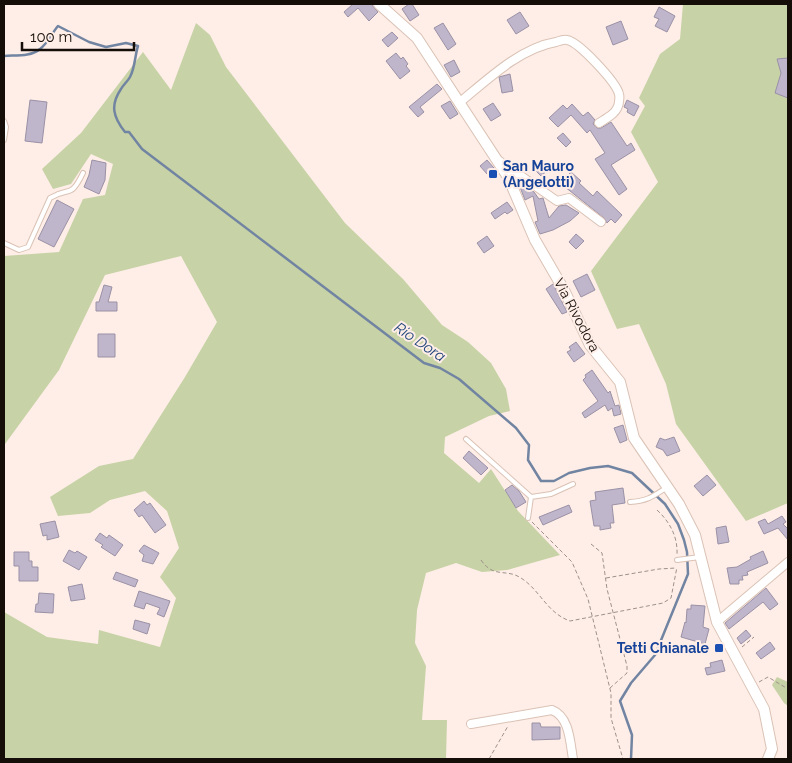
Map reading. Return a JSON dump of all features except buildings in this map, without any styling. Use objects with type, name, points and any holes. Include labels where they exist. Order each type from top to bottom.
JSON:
[{"type":"street","name":"Via Rivodora","points":[[379,4],[417,38],[508,177],[536,240],[564,290],[590,345],[620,382],[634,438],[664,490],[679,504],[695,535],[696,558],[717,622],[764,709],[772,749],[768,759]]},
{"type":"street","points":[[459,103],[498,71],[529,52],[547,44],[567,40],[584,51],[600,68],[619,94],[619,104],[614,113],[599,123]]},
{"type":"street","points":[[496,159],[504,162],[557,201],[569,198],[601,222]]},
{"type":"street","points":[[717,622],[788,562]]},
{"type":"street","points":[[472,724],[552,710],[559,713],[565,721],[574,759]]},
{"type":"lane","points":[[4,121],[6,127],[4,140]]},
{"type":"lane","points":[[4,243],[18,250],[28,247],[50,198],[56,194],[69,192],[76,186],[83,173]]},
{"type":"lane","points":[[466,439],[531,497]]},
{"type":"lane","points":[[531,497],[551,494],[573,484]]},
{"type":"lane","points":[[630,502],[641,502],[652,498],[664,490]]},
{"type":"lane","points":[[528,518],[531,497]]},
{"type":"lane","points":[[677,560],[696,558]]},
{"type":"path","points":[[481,560],[486,568],[501,574],[510,573],[521,578],[549,608],[570,621],[663,603],[671,598],[677,568],[678,547],[665,517],[657,510]]},
{"type":"path","points":[[528,518],[572,562],[588,599],[609,688],[611,718],[623,759]]},
{"type":"path","points":[[591,544],[602,553],[604,579],[627,666],[627,673],[609,688]]},
{"type":"path","points":[[604,579],[659,569],[677,568]]},
{"type":"path","points":[[734,655],[754,637]]},
{"type":"path","points":[[753,690],[760,681],[768,677],[788,689]]},
{"type":"path","points":[[489,759],[513,716]]},
{"type":"green space","points":[[683,4],[788,4],[788,503],[746,521],[676,424],[666,384],[639,324],[617,329],[591,271],[658,182],[631,132],[645,106],[639,98],[660,54],[680,39]]},
{"type":"green space","points":[[196,23],[210,35],[226,67],[345,223],[403,279],[442,325],[468,342],[491,363],[506,389],[510,411],[489,416],[445,437],[444,453],[479,483],[491,469],[518,511],[560,555],[507,570],[482,572],[456,563],[426,573],[417,610],[415,643],[426,666],[422,720],[447,720],[446,759],[4,759],[4,612],[47,637],[98,644],[99,630],[160,647],[176,598],[160,577],[179,548],[167,511],[145,491],[110,500],[90,513],[58,516],[50,497],[99,466],[133,459],[217,322],[181,256],[105,275],[59,370],[5,444],[4,256],[59,252],[83,199],[105,195],[113,164],[91,154],[71,184],[53,189],[42,169],[81,133],[143,52],[171,90]]},
{"type":"green space","points":[[777,677],[788,682],[788,706],[772,685]]},
{"type":"waterway","name":"Rio Dora","points":[[4,56],[36,52],[43,47],[58,26],[89,42],[106,47],[126,43],[138,46],[132,73],[115,100],[114,111],[121,127],[125,132],[129,132],[142,149],[424,363],[440,368],[459,379],[516,428],[529,445],[528,460],[541,481],[554,481],[569,473],[608,466],[632,473],[665,504],[678,524],[684,540],[687,552],[688,574],[655,655],[631,683],[620,701],[632,735],[631,759]]},
{"type":"place","name":"San Mauro (Angelotti)","points":[[493,174]]},
{"type":"place","name":"Tetti Chianale","points":[[719,648]]}]
